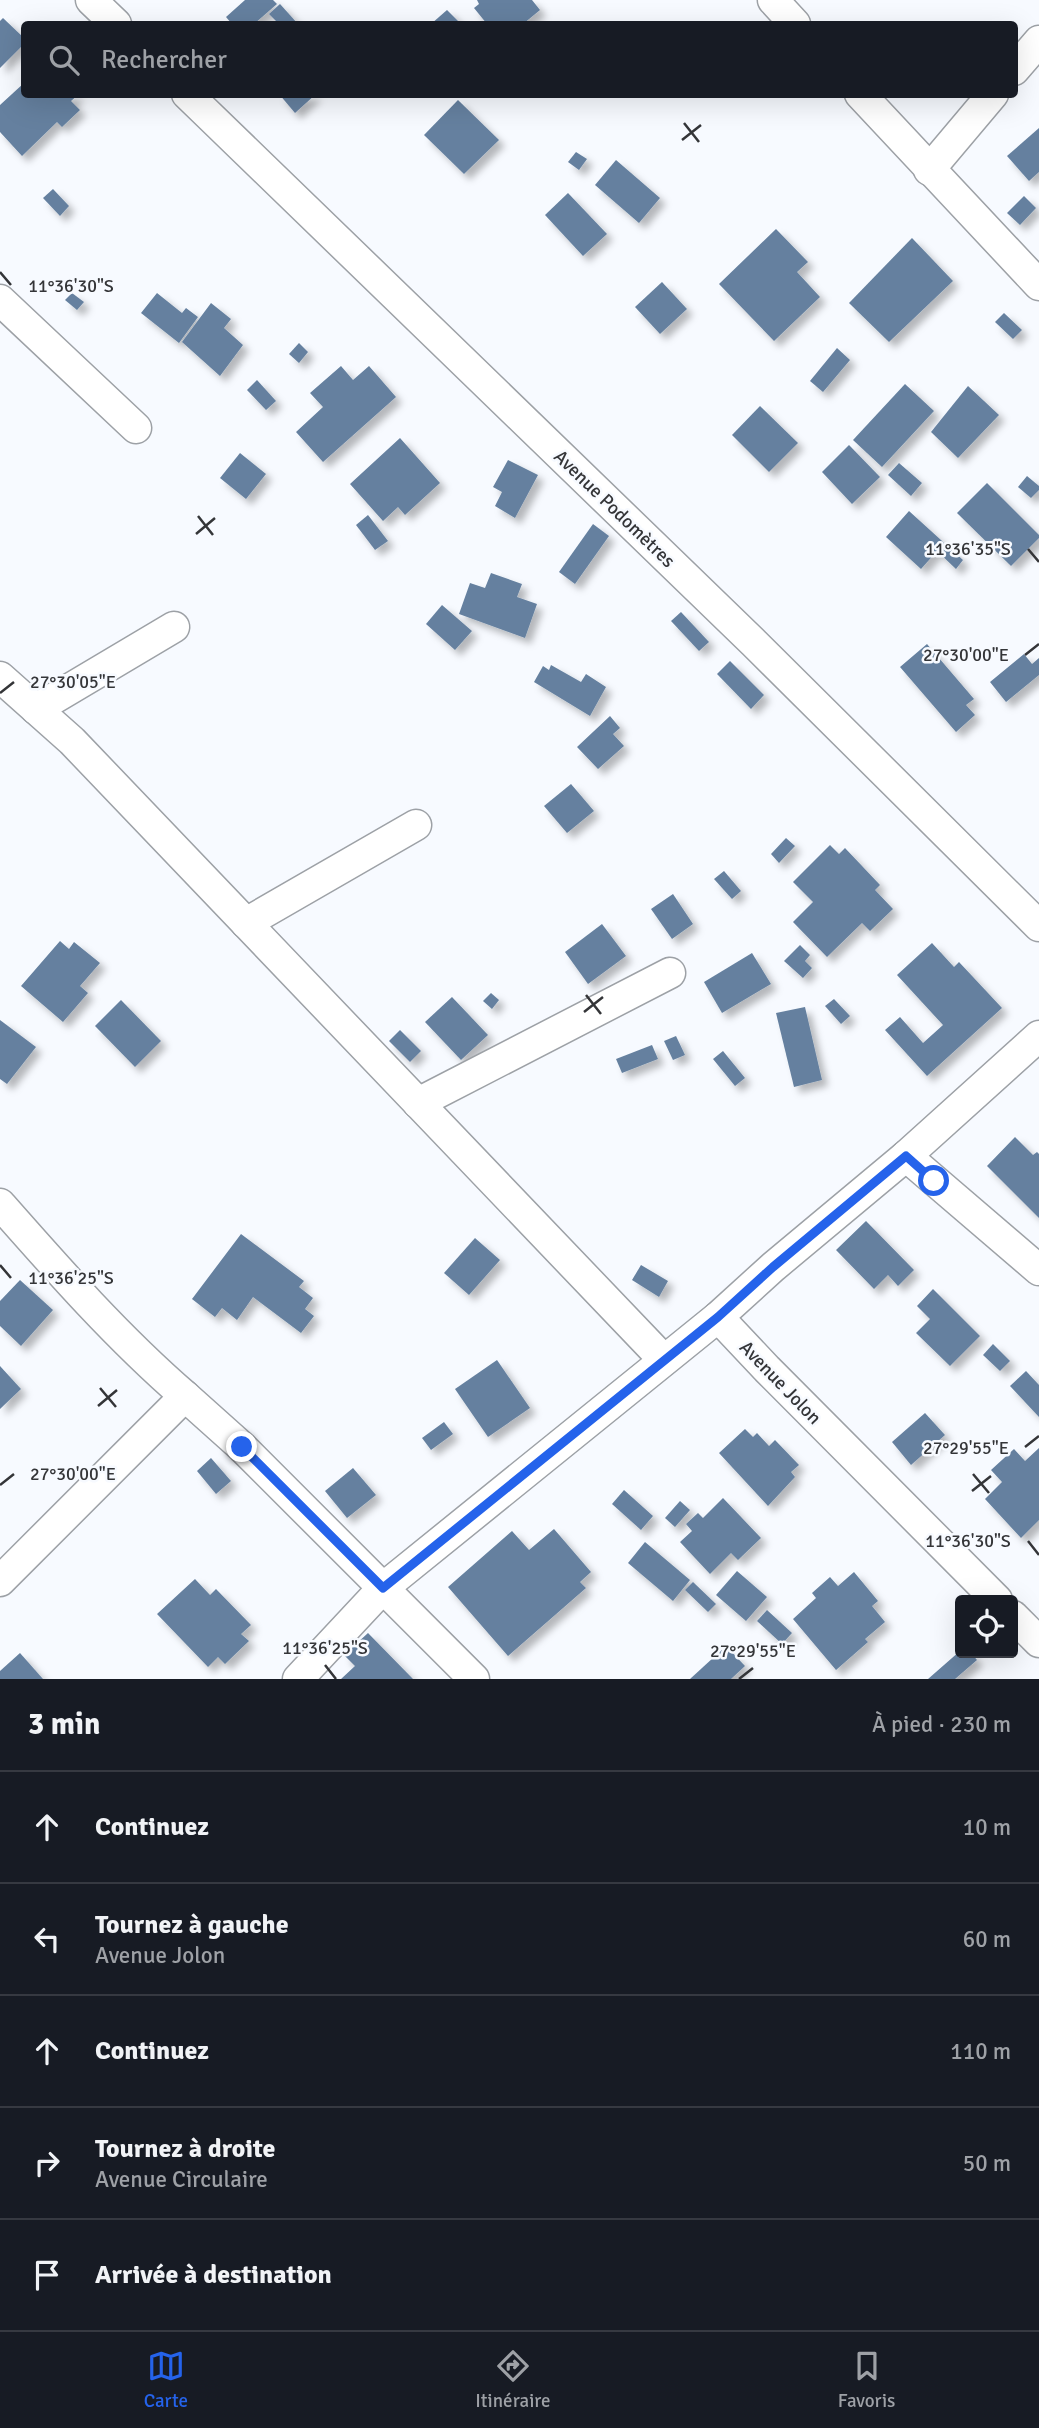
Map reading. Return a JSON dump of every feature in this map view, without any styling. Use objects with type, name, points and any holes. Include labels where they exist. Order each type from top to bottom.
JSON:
[{"type":"street","points":[[91,0],[113,21]]},
{"type":"street","points":[[772,0],[792,21]]},
{"type":"street","points":[[1018,65],[1039,41]]},
{"type":"street","name":"Avenue Podomètres","points":[[191,98],[736,625],[1039,926]]},
{"type":"street","points":[[864,98],[1039,285]]},
{"type":"street","points":[[929,170],[990,98]]},
{"type":"street","points":[[0,300],[136,428]]},
{"type":"street","points":[[36,709],[174,627]]},
{"type":"street","points":[[0,677],[72,741],[664,1360]]},
{"type":"street","points":[[246,923],[416,825]]},
{"type":"street","points":[[418,1103],[670,973]]},
{"type":"street","points":[[298,1679],[383,1588],[718,1317],[773,1267],[906,1156],[1039,1036]]},
{"type":"street","points":[[906,1156],[1039,1270]]},
{"type":"street","points":[[0,1204],[83,1299],[138,1356],[242,1447],[474,1679]]},
{"type":"street","name":"Avenue Jolon","points":[[718,1317],[992,1595]]},
{"type":"street","points":[[0,1581],[185,1396]]},
{"type":"street","points":[[1018,1621],[1039,1642]]},
{"type":"building","points":[[245,0],[273,0],[277,4],[257,21],[229,21],[226,17]]},
{"type":"building","points":[[477,0],[532,0],[540,10],[527,21],[485,21],[474,8],[479,4]]},
{"type":"building","points":[[280,4],[295,21],[276,21],[269,14]]},
{"type":"building","points":[[447,10],[458,21],[434,21]]},
{"type":"building","points":[[3,18],[21,35],[21,47],[0,68],[0,21]]},
{"type":"building","points":[[21,86],[21,98],[74,98],[71,101],[80,110],[62,127],[57,122],[22,156],[0,132],[0,105]]},
{"type":"building","points":[[282,98],[312,98],[295,113]]},
{"type":"building","points":[[458,100],[499,140],[464,174],[424,135]]},
{"type":"building","points":[[1039,128],[1039,172],[1029,181],[1007,156]]},
{"type":"building","points":[[576,152],[587,159],[579,170],[568,162]]},
{"type":"building","points":[[616,160],[660,198],[639,223],[595,185]]},
{"type":"building","points":[[53,189],[69,206],[60,216],[43,198]]},
{"type":"building","points":[[568,193],[607,234],[583,256],[545,215]]},
{"type":"building","points":[[1024,196],[1036,208],[1020,225],[1007,213]]},
{"type":"building","points":[[776,229],[808,262],[797,272],[820,297],[774,341],[719,284]]},
{"type":"building","points":[[912,238],[953,281],[889,342],[849,303]]},
{"type":"building","points":[[662,282],[687,309],[660,334],[635,307]]},
{"type":"building","points":[[72,293],[84,302],[77,310],[65,300]]},
{"type":"building","points":[[157,293],[182,313],[186,308],[198,317],[179,343],[141,313]]},
{"type":"building","points":[[211,303],[231,319],[224,328],[243,345],[220,376],[182,342]]},
{"type":"building","points":[[1004,313],[1022,330],[1013,339],[995,322]]},
{"type":"building","points":[[299,343],[308,352],[299,363],[289,354]]},
{"type":"building","points":[[837,348],[850,360],[823,392],[810,381]]},
{"type":"building","points":[[341,366],[353,380],[369,366],[396,397],[323,462],[296,432],[323,407],[310,393]]},
{"type":"building","points":[[257,380],[276,401],[266,410],[247,390]]},
{"type":"building","points":[[905,384],[934,411],[882,467],[853,440]]},
{"type":"building","points":[[968,386],[999,415],[958,458],[931,432]]},
{"type":"building","points":[[760,406],[798,443],[769,472],[732,435]]},
{"type":"building","points":[[400,438],[440,483],[405,515],[398,507],[383,521],[350,484]]},
{"type":"building","points":[[849,445],[880,477],[852,504],[822,472]]},
{"type":"building","points":[[240,453],[266,474],[246,499],[220,478]]},
{"type":"building","points":[[508,460],[538,475],[515,518],[495,506],[502,492],[493,487]]},
{"type":"building","points":[[899,463],[922,483],[911,496],[888,475]]},
{"type":"building","points":[[1027,476],[1039,486],[1039,490],[1031,498],[1018,487]]},
{"type":"building","points":[[987,483],[1039,535],[1011,566],[957,513]]},
{"type":"building","points":[[909,511],[963,560],[956,569],[937,551],[921,569],[886,537]]},
{"type":"building","points":[[368,515],[388,541],[375,550],[356,525]]},
{"type":"building","points":[[593,524],[609,536],[575,584],[559,572]]},
{"type":"building","points":[[491,573],[522,584],[517,597],[537,604],[525,638],[459,614],[470,583],[485,588]]},
{"type":"building","points":[[442,605],[472,631],[455,650],[426,624]]},
{"type":"building","points":[[681,612],[709,642],[699,651],[671,621]]},
{"type":"building","points":[[927,644],[974,699],[966,705],[975,715],[956,732],[900,667]]},
{"type":"building","points":[[1024,654],[1032,664],[1039,658],[1039,675],[1006,702],[990,682]]},
{"type":"building","points":[[730,661],[764,695],[751,709],[717,674]]},
{"type":"building","points":[[551,665],[581,682],[586,674],[606,687],[590,716],[534,682],[543,666],[549,670]]},
{"type":"building","points":[[610,716],[620,728],[613,734],[624,746],[598,769],[577,747]]},
{"type":"building","points":[[571,784],[594,811],[567,833],[544,806]]},
{"type":"building","points":[[786,838],[795,846],[779,863],[771,854]]},
{"type":"building","points":[[830,845],[839,854],[845,848],[880,885],[875,890],[893,909],[870,931],[862,923],[827,957],[793,922],[813,902],[793,882]]},
{"type":"building","points":[[724,871],[741,891],[732,899],[714,879]]},
{"type":"building","points":[[673,894],[693,924],[672,939],[651,909]]},
{"type":"building","points":[[602,924],[626,956],[588,984],[565,952]]},
{"type":"building","points":[[60,941],[69,949],[74,942],[100,963],[80,986],[88,993],[63,1022],[21,986]]},
{"type":"building","points":[[932,943],[954,967],[959,962],[1002,1008],[927,1076],[885,1030],[900,1017],[923,1043],[943,1025],[897,975]]},
{"type":"building","points":[[800,945],[810,955],[805,961],[812,968],[803,978],[784,961]]},
{"type":"building","points":[[752,953],[771,984],[722,1013],[704,982]]},
{"type":"building","points":[[491,993],[499,1000],[492,1009],[483,1001]]},
{"type":"building","points":[[452,997],[488,1035],[461,1060],[425,1022]]},
{"type":"building","points":[[834,999],[850,1016],[841,1024],[825,1006]]},
{"type":"building","points":[[121,1000],[161,1041],[135,1067],[95,1026]]},
{"type":"building","points":[[805,1007],[822,1080],[794,1087],[776,1013]]},
{"type":"building","points":[[0,1020],[36,1047],[7,1084],[0,1079]]},
{"type":"building","points":[[400,1030],[421,1051],[410,1062],[389,1041]]},
{"type":"building","points":[[676,1036],[685,1055],[673,1060],[664,1041]]},
{"type":"building","points":[[652,1045],[658,1059],[622,1073],[616,1059]]},
{"type":"building","points":[[723,1051],[745,1078],[735,1086],[713,1059]]},
{"type":"building","points":[[1015,1137],[1033,1155],[1037,1152],[1039,1154],[1039,1218],[987,1166]]},
{"type":"building","points":[[866,1221],[914,1270],[898,1286],[888,1275],[874,1289],[836,1250]]},
{"type":"building","points":[[241,1234],[304,1281],[299,1287],[313,1298],[305,1309],[314,1316],[301,1333],[253,1297],[237,1320],[222,1308],[215,1317],[192,1299]]},
{"type":"building","points":[[475,1238],[500,1260],[469,1295],[444,1273]]},
{"type":"building","points":[[641,1265],[668,1281],[659,1297],[632,1280]]},
{"type":"building","points":[[20,1280],[53,1310],[21,1346],[0,1326],[0,1301]]},
{"type":"building","points":[[933,1289],[980,1336],[950,1366],[916,1333],[930,1319],[917,1306]]},
{"type":"building","points":[[993,1344],[1010,1361],[1000,1371],[983,1355]]},
{"type":"building","points":[[497,1360],[530,1408],[488,1437],[455,1389]]},
{"type":"building","points":[[0,1366],[21,1389],[0,1409]]},
{"type":"building","points":[[1026,1371],[1039,1385],[1039,1417],[1010,1386]]},
{"type":"building","points":[[925,1413],[945,1435],[911,1465],[892,1442]]},
{"type":"building","points":[[444,1422],[453,1434],[431,1450],[422,1438]]},
{"type":"building","points":[[745,1429],[753,1437],[757,1433],[769,1446],[775,1440],[799,1465],[791,1472],[795,1477],[768,1506],[719,1453]]},
{"type":"building","points":[[1039,1448],[1039,1520],[1021,1538],[985,1499],[1002,1482],[991,1470],[1014,1449],[1025,1461]]},
{"type":"building","points":[[211,1458],[231,1481],[216,1494],[197,1471]]},
{"type":"building","points":[[353,1468],[376,1495],[347,1518],[325,1491]]},
{"type":"building","points":[[624,1490],[653,1516],[641,1530],[612,1504]]},
{"type":"building","points":[[723,1498],[761,1538],[738,1560],[731,1553],[710,1574],[680,1542],[692,1531],[686,1524],[698,1513],[703,1518]]},
{"type":"building","points":[[680,1501],[690,1510],[675,1527],[665,1518]]},
{"type":"building","points":[[554,1529],[591,1572],[580,1582],[586,1588],[508,1656],[448,1587],[512,1531],[529,1550]]},
{"type":"building","points":[[645,1542],[690,1580],[673,1601],[628,1563]]},
{"type":"building","points":[[737,1571],[767,1597],[746,1621],[716,1595]]},
{"type":"building","points":[[854,1572],[878,1601],[872,1606],[885,1622],[865,1639],[868,1642],[836,1670],[793,1619],[816,1598],[812,1593],[830,1577],[838,1586]]},
{"type":"building","points":[[195,1579],[210,1595],[216,1589],[251,1625],[241,1634],[249,1641],[225,1664],[218,1657],[208,1667],[157,1614]]},
{"type":"building","points":[[693,1582],[716,1604],[708,1612],[685,1590]]},
{"type":"building","points":[[767,1610],[792,1633],[782,1644],[757,1621]]},
{"type":"building","points":[[368,1633],[413,1679],[341,1679],[355,1666],[344,1655]]},
{"type":"building","points":[[726,1646],[745,1666],[731,1679],[690,1679]]},
{"type":"building","points":[[20,1653],[43,1679],[0,1679],[0,1671]]},
{"type":"building","points":[[955,1655],[955,1658],[977,1660],[955,1679],[928,1679]]},
{"type":"route","points":[[242,1447],[383,1588],[718,1317],[773,1267],[906,1156],[934,1181]]}]
